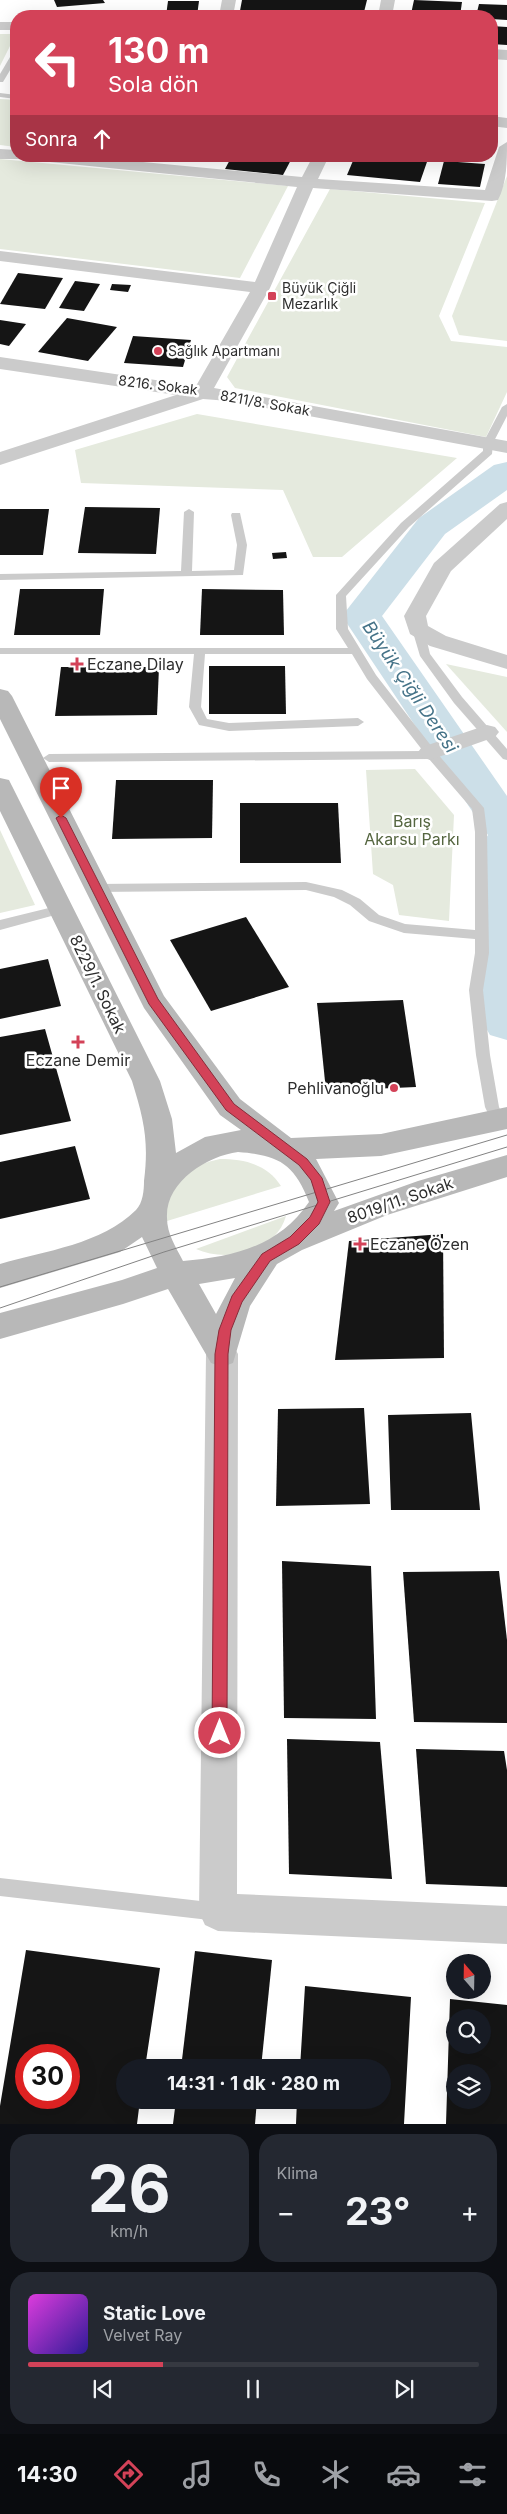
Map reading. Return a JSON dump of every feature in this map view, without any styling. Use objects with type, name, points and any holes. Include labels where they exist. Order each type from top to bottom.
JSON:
[{"type":"street","points":[[85,162],[307,183],[492,196],[507,146]]},
{"type":"street","points":[[214,175],[221,162]]},
{"type":"street","name":"8216. Sokak","points":[[0,363],[202,393],[261,288],[318,162]]},
{"type":"street","points":[[0,256],[261,288]]},
{"type":"street","name":"8211/8. Sokak","points":[[0,459],[202,393],[229,395],[498,445]]},
{"type":"street","points":[[507,508],[442,568],[414,616],[418,629],[438,641],[507,662]]},
{"type":"street","points":[[0,696],[153,1001],[230,1107],[284,1150],[303,1162],[316,1178],[324,1202],[314,1220],[295,1241],[266,1258],[215,1271],[175,1274],[124,1292],[0,1326]]},
{"type":"street","points":[[431,754],[487,732]]},
{"type":"street","name":"8229/1. Sokak","points":[[0,786],[146,1081],[158,1119],[162,1150],[155,1203]]},
{"type":"street","points":[[0,1276],[109,1244],[155,1203],[191,1156],[214,1145],[238,1140],[262,1142],[284,1150],[382,1145],[503,1119]]},
{"type":"street","name":"8019/11. Sokak","points":[[295,1241],[357,1213],[439,1184],[507,1166]]},
{"type":"street","points":[[155,1203],[156,1240],[192,1299],[222,1354]]},
{"type":"street","points":[[266,1258],[236,1300],[225,1330],[222,1354],[218,1912],[507,1925]]},
{"type":"lane","points":[[0,80],[10,64]]},
{"type":"lane","points":[[503,1119],[492,1106],[483,1055],[476,990],[482,953],[481,832],[478,808],[431,754],[371,677],[342,629],[341,595],[405,525],[498,445],[507,407]]},
{"type":"lane","points":[[186,574],[189,512]]},
{"type":"lane","points":[[0,577],[239,573],[242,545],[236,515]]},
{"type":"lane","points":[[418,629],[424,654],[458,700],[507,756]]},
{"type":"lane","points":[[0,651],[200,652],[355,650]]},
{"type":"lane","points":[[200,652],[195,707],[203,722],[229,727],[358,722]]},
{"type":"lane","points":[[49,758],[431,754]]},
{"type":"lane","points":[[96,888],[306,886],[338,893],[355,902],[374,918],[404,928],[482,935]]},
{"type":"lane","points":[[0,924],[61,909]]},
{"type":"lane","points":[[0,1887],[218,1912]]},
{"type":"green space","points":[[0,34],[10,34],[10,46],[0,66]]},
{"type":"green space","points":[[0,99],[10,100],[10,146],[0,145]]},
{"type":"green space","points":[[0,159],[10,160],[10,162],[32,162],[288,186],[240,278],[0,249]]},
{"type":"green space","points":[[507,176],[507,341],[459,335],[452,316]]},
{"type":"green space","points":[[330,189],[485,203],[439,316],[451,341],[507,347],[507,392],[486,437],[235,388],[227,377]]},
{"type":"green space","points":[[197,414],[457,458],[342,557],[313,557],[283,490],[81,483],[75,450]]},
{"type":"green space","points":[[446,664],[507,677],[507,732]]},
{"type":"green space","name":"Barış Akarsu Parkı","points":[[415,769],[454,815],[449,921],[399,915],[393,885],[373,874],[366,770]]},
{"type":"green space","points":[[0,830],[35,905],[0,913]]},
{"type":"green space","points":[[220,1159],[238,1160],[254,1164],[269,1172],[281,1186],[167,1221],[168,1197],[179,1179],[198,1166]]},
{"type":"green space","points":[[286,1216],[281,1228],[272,1238],[261,1246],[249,1251],[222,1255],[196,1249]]},
{"type":"building","points":[[54,0],[103,0],[105,3],[57,7]]},
{"type":"building","points":[[242,0],[367,0],[364,10],[240,10]]},
{"type":"building","points":[[414,0],[462,2],[461,10],[412,10]]},
{"type":"building","points":[[168,1],[199,1],[198,10],[167,10]]},
{"type":"building","points":[[479,4],[507,5],[507,20],[498,19],[498,10],[478,10]]},
{"type":"building","points":[[498,26],[507,27],[507,45],[498,44]]},
{"type":"building","points":[[229,162],[290,162],[283,175],[225,169]]},
{"type":"building","points":[[352,162],[427,162],[420,182],[347,175]]},
{"type":"building","points":[[444,162],[485,164],[480,187],[438,184]]},
{"type":"building","points":[[18,273],[63,278],[45,309],[0,304]]},
{"type":"building","points":[[75,281],[100,284],[84,311],[59,308]]},
{"type":"building","points":[[112,284],[131,285],[128,292],[110,290]]},
{"type":"building","points":[[67,318],[117,327],[88,361],[38,352]]},
{"type":"building","points":[[0,320],[26,324],[9,346],[0,344]]},
{"type":"building","name":"Sağlık Apartmanı","points":[[133,336],[191,340],[183,367],[124,363]]},
{"type":"building","points":[[85,507],[160,508],[156,554],[78,553]]},
{"type":"building","points":[[0,509],[49,509],[43,555],[0,555]]},
{"type":"building","points":[[286,552],[287,558],[273,559],[272,553]]},
{"type":"building","points":[[20,589],[104,589],[100,635],[14,635]]},
{"type":"building","points":[[202,589],[283,590],[284,635],[200,635]]},
{"type":"building","points":[[209,666],[285,666],[286,714],[209,714]]},
{"type":"building","points":[[61,667],[159,667],[157,715],[55,716]]},
{"type":"building","points":[[116,780],[213,780],[212,838],[112,839]]},
{"type":"building","points":[[240,803],[338,803],[341,863],[240,863]]},
{"type":"building","points":[[246,917],[289,987],[211,1011],[170,940]]},
{"type":"building","points":[[48,959],[61,1006],[0,1019],[0,969]]},
{"type":"building","points":[[403,1000],[416,1087],[326,1091],[317,1003]]},
{"type":"building","points":[[45,1029],[71,1121],[0,1135],[0,1037]]},
{"type":"building","points":[[75,1146],[90,1199],[0,1219],[0,1162]]},
{"type":"building","points":[[443,1234],[444,1358],[335,1360],[349,1241]]},
{"type":"building","points":[[364,1408],[370,1504],[276,1506],[278,1409]]},
{"type":"building","points":[[471,1413],[480,1510],[391,1510],[388,1415]]},
{"type":"building","points":[[282,1561],[371,1566],[376,1719],[284,1718]]},
{"type":"building","points":[[499,1571],[507,1640],[507,1723],[414,1722],[403,1572]]},
{"type":"building","points":[[287,1739],[380,1742],[392,1879],[289,1874]]},
{"type":"building","points":[[416,1749],[504,1751],[507,1770],[507,1887],[426,1884]]},
{"type":"building","points":[[26,1950],[160,1968],[146,2059],[116,2059],[116,2109],[139,2109],[137,2124],[0,2124],[0,2106]]},
{"type":"building","points":[[195,1951],[272,1960],[262,2059],[182,2059]]},
{"type":"building","points":[[305,1986],[411,1997],[404,2124],[296,2124],[297,2109],[391,2109],[391,2059],[301,2059]]},
{"type":"building","points":[[450,1999],[507,2005],[507,2124],[446,2124],[446,2109],[491,2109],[491,2064],[448,2064],[448,2054],[491,2054],[491,2009],[450,2009]]},
{"type":"building","points":[[175,2109],[256,2109],[255,2124],[173,2124]]},
{"type":"waterway","name":"Büyük Çiğli Deresi","points":[[507,473],[432,526],[362,616],[507,829]]},
{"type":"waterway","name":"Büyük Çiğli Deresi","points":[[507,840],[499,939],[507,1023]]},
{"type":"tram line","points":[[0,1287],[507,1135]]},
{"type":"tram line","points":[[0,1308],[164,1252],[507,1147]]},
{"type":"place","name":"Büyük Çiğli Mezarlık","points":[[272,296]]},
{"type":"place","name":"Sağlık Apartmanı","points":[[158,351]]},
{"type":"place","name":"Eczane Dilay","points":[[77,664]]},
{"type":"place","name":"Eczane Demir","points":[[78,1042]]},
{"type":"place","name":"Pehlivanoğlu","points":[[394,1088]]},
{"type":"place","name":"Eczane Özen","points":[[360,1244]]},
{"type":"route","points":[[61,818],[153,1001],[230,1107],[284,1150],[303,1162],[316,1178],[324,1202],[314,1220],[295,1241],[266,1258],[236,1300],[225,1330],[222,1354],[220,1733]]}]
